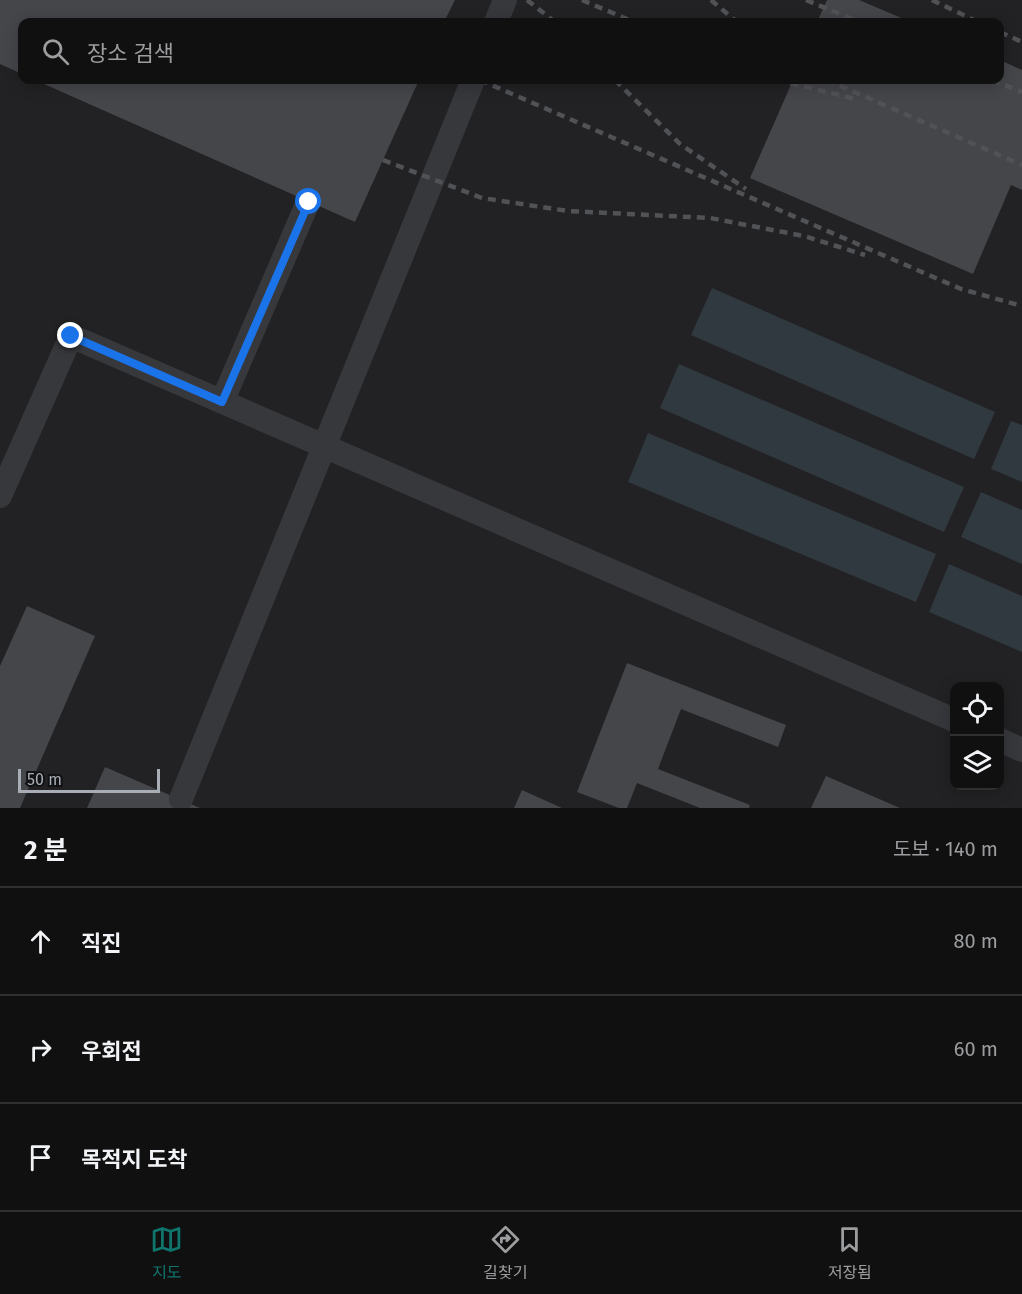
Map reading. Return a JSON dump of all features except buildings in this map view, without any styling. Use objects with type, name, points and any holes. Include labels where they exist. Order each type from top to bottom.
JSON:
[{"type":"lane","points":[[498,18],[505,0]]},
{"type":"lane","points":[[180,800],[326,447],[471,84]]},
{"type":"lane","points":[[222,402],[309,202]]},
{"type":"lane","points":[[0,496],[71,336],[950,718]]},
{"type":"lane","points":[[1004,742],[1022,750]]},
{"type":"shaded area","points":[[0,0],[1022,0],[1022,808],[0,808]]},
{"type":"shaded area","points":[[712,288],[995,412],[974,459],[691,335]]},
{"type":"shaded area","points":[[679,364],[964,487],[944,532],[660,408]]},
{"type":"shaded area","points":[[1011,421],[1022,425],[1022,482],[991,469]]},
{"type":"shaded area","points":[[648,433],[936,554],[916,602],[628,482]]},
{"type":"shaded area","points":[[981,492],[1022,510],[1022,564],[961,537]]},
{"type":"shaded area","points":[[949,564],[1022,596],[1022,652],[929,612]]},
{"type":"railway","points":[[527,0],[550,18]]},
{"type":"railway","points":[[582,0],[625,18]]},
{"type":"railway","points":[[711,0],[732,18]]},
{"type":"railway","points":[[806,0],[850,18]]},
{"type":"railway","points":[[932,0],[970,18]]},
{"type":"railway","points":[[1004,34],[1022,42]]},
{"type":"railway","points":[[489,84],[961,289],[1022,306]]},
{"type":"railway","points":[[619,84],[680,144],[746,189]]},
{"type":"railway","points":[[794,84],[856,99]]},
{"type":"railway","points":[[836,84],[1022,165]]},
{"type":"railway","points":[[1002,84],[1022,92]]},
{"type":"railway","points":[[383,160],[482,198],[568,211],[710,218],[804,236],[865,255]]},
{"type":"route","points":[[71,336],[222,402],[309,202]]}]
